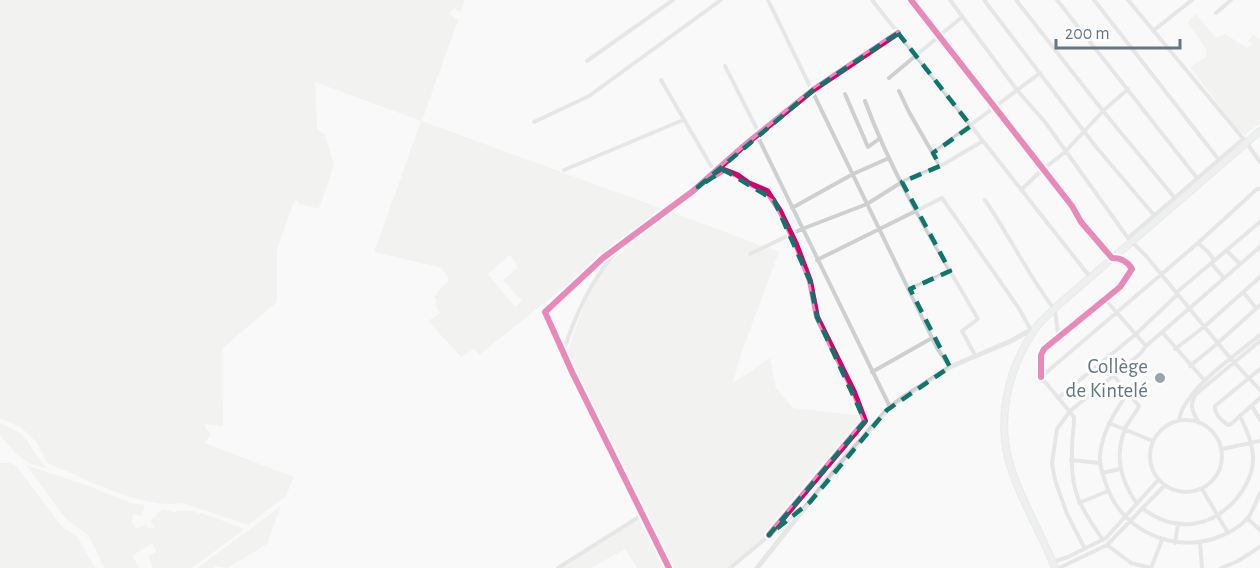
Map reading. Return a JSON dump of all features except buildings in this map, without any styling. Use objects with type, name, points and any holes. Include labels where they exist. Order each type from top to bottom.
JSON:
[{"type":"main road","points":[[1056,566],[1011,469],[1004,428],[1004,407],[1008,387],[1026,344],[1034,329],[1090,276],[1245,141],[1260,131]]},
{"type":"street","points":[[587,61],[673,0]]},
{"type":"street","points":[[534,122],[589,96],[721,0]]},
{"type":"street","points":[[768,0],[932,338],[950,367]]},
{"type":"street","points":[[872,0],[1090,276]]},
{"type":"street","points":[[911,0],[1072,206],[1081,222],[1112,258],[1125,261],[1132,269],[1125,281],[1044,348]]},
{"type":"street","points":[[950,0],[1017,90],[1045,122],[1130,240],[1260,390]]},
{"type":"street","points":[[984,0],[1085,132],[1154,215]]},
{"type":"street","points":[[1016,0],[1174,197]]},
{"type":"street","points":[[1057,0],[1197,178]]},
{"type":"street","points":[[1094,0],[1219,160]]},
{"type":"street","points":[[1128,0],[1260,162]]},
{"type":"street","points":[[1153,31],[1192,0]]},
{"type":"street","points":[[1216,13],[1231,0]]},
{"type":"street","points":[[889,78],[963,17]]},
{"type":"street","points":[[698,187],[714,171],[813,90],[898,33]]},
{"type":"street","points":[[724,66],[817,260],[891,407]]},
{"type":"street","points":[[933,153],[1040,73]]},
{"type":"street","points":[[661,80],[714,171]]},
{"type":"street","points":[[1021,190],[1065,152],[1103,111],[1128,89]]},
{"type":"street","points":[[899,91],[940,166]]},
{"type":"street","points":[[845,94],[868,147],[879,139]]},
{"type":"street","points":[[865,100],[879,139],[978,319],[962,331],[975,355]]},
{"type":"street","points":[[564,170],[683,120]]},
{"type":"street","points":[[750,254],[802,228],[867,204],[902,182],[940,166],[983,141]]},
{"type":"street","points":[[1130,240],[1174,197],[1245,141]]},
{"type":"street","points":[[1253,151],[1260,154]]},
{"type":"street","points":[[792,208],[853,174],[889,158]]},
{"type":"street","points":[[669,568],[544,312],[603,258],[724,170],[767,191],[780,210],[810,281],[817,317],[854,392],[865,422],[769,535]]},
{"type":"street","points":[[1041,377],[1198,243],[1257,189],[1260,189]]},
{"type":"street","points":[[757,568],[866,432],[891,407],[950,367],[1011,342],[1034,329],[942,198],[817,260]]},
{"type":"street","points":[[985,200],[1036,286],[1055,308],[1058,334],[1044,348],[1041,355],[1041,377],[1075,420],[1071,460],[1072,481],[1079,503],[1103,540]]},
{"type":"street","points":[[1058,398],[1136,334],[1212,262],[1260,222]]},
{"type":"street","points":[[563,354],[573,322],[601,268],[632,236]]},
{"type":"street","points":[[1198,243],[1208,252],[1212,262],[1224,278]]},
{"type":"street","points":[[1085,549],[1061,500],[1054,480],[1052,463],[1057,429],[1070,411],[1140,354],[1161,332],[1260,248]]},
{"type":"street","points":[[1227,251],[1240,264]]},
{"type":"street","points":[[909,289],[950,271]]},
{"type":"street","points":[[1175,348],[1204,327],[1260,278]]},
{"type":"street","points":[[1190,366],[1258,307],[1243,292]]},
{"type":"street","points":[[1104,298],[1146,346]]},
{"type":"street","points":[[1161,332],[1205,381]]},
{"type":"street","points":[[1198,422],[1191,408],[1192,399],[1260,335]]},
{"type":"street","points":[[872,372],[932,338]]},
{"type":"street","points":[[1179,420],[1184,405],[1205,381],[1260,340]]},
{"type":"street","points":[[1260,369],[1215,408],[1222,421],[1228,425],[1260,398]]},
{"type":"street","points":[[1114,375],[1138,402],[1139,407],[1125,429],[1120,447],[1120,469],[1127,489],[1137,504]]},
{"type":"street","points":[[1128,392],[1103,437],[1100,463],[1108,491],[1130,522],[1162,540],[1175,543],[1200,542],[1228,533],[1247,518],[1260,493]]},
{"type":"street","points":[[1252,406],[1260,420]]},
{"type":"street","points":[[1142,508],[1178,524],[1204,522],[1219,517],[1241,493],[1248,479],[1253,457],[1251,443],[1240,416]]},
{"type":"street","points":[[1179,420],[1198,422],[1214,433],[1222,449],[1222,461],[1219,473],[1212,482],[1203,489],[1183,493],[1164,486],[1158,480],[1149,461],[1152,441],[1167,425],[1179,420]]},
{"type":"street","points":[[1109,423],[1152,441]]},
{"type":"street","points":[[1222,449],[1260,441]]},
{"type":"street","points":[[1071,460],[1100,463]]},
{"type":"street","points":[[1102,473],[1120,469]]},
{"type":"street","points":[[1056,566],[1103,540],[1158,480]]},
{"type":"street","points":[[1056,566],[1107,545],[1164,486]]},
{"type":"street","points":[[1203,489],[1228,533]]},
{"type":"street","points":[[1079,503],[1108,491]]},
{"type":"street","points":[[730,568],[810,502]]},
{"type":"street","points":[[558,568],[642,515]]},
{"type":"street","points":[[1247,518],[1260,530]]},
{"type":"street","points":[[1175,543],[1178,524]]},
{"type":"street","points":[[1107,545],[1131,563],[1151,568],[1162,540]]},
{"type":"street","points":[[1200,542],[1202,568]]},
{"type":"street","points":[[1221,568],[1239,561],[1260,547]]},
{"type":"highlighted area","points":[[898,33],[971,126],[933,153],[940,166],[902,182],[950,271],[910,289],[950,367],[887,410],[810,502],[769,535],[865,421],[817,317],[810,281],[774,200],[724,170],[698,187],[813,90]]},
{"type":"shaded area","points":[[0,0],[465,0],[461,12],[454,8],[449,13],[458,20],[422,121],[663,209],[479,355],[474,349],[461,357],[428,321],[440,313],[434,304],[437,302],[434,296],[449,280],[442,268],[374,252],[421,121],[315,82],[317,129],[325,135],[334,165],[319,209],[300,204],[295,199],[277,249],[277,302],[222,349],[223,426],[204,424],[210,435],[205,443],[294,477],[286,496],[248,525],[182,503],[150,502],[114,491],[47,463],[37,443],[22,428],[0,418]],"holes":[[[510,255],[518,267],[503,280],[522,301],[515,307],[488,274]]]},
{"type":"shaded area","points":[[1196,14],[1216,38],[1225,34],[1247,48],[1253,44],[1248,41],[1253,35],[1260,39],[1260,123],[1245,135],[1237,129],[1190,67],[1206,57],[1206,49],[1187,22]]},
{"type":"shaded area","points":[[672,212],[779,252],[740,357],[733,383],[770,358],[776,388],[793,408],[863,416],[865,421],[769,535],[730,568],[637,568],[625,549],[591,568],[558,568],[642,515],[663,553],[567,354],[586,302],[602,273],[625,248]]},
{"type":"shaded area","points":[[0,423],[22,434],[46,468],[31,464],[14,452],[0,435]]},
{"type":"shaded area","points":[[0,463],[10,463],[17,467],[62,527],[77,536],[95,568],[0,568]]},
{"type":"shaded area","points":[[26,465],[131,503],[145,505],[141,516],[133,514],[132,522],[135,529],[146,524],[149,529],[154,527],[150,521],[163,509],[199,513],[245,529],[192,568],[153,568],[148,556],[156,552],[152,543],[132,556],[140,568],[104,568],[89,536],[66,519]]},
{"type":"shaded area","points":[[281,506],[267,544],[228,568],[215,566],[214,568],[197,568]]},
{"type":"cycle path","points":[[911,0],[1072,206],[1081,222],[1112,258],[1124,261],[1132,269],[1120,287],[1044,349],[1041,355],[1041,377]]},
{"type":"cycle path","points":[[669,568],[572,372],[545,312],[603,258],[693,191],[746,144],[813,90],[898,33]]},
{"type":"cycle path","points":[[714,176],[724,170],[737,175],[748,183],[767,191],[780,211],[810,281],[817,317],[854,392],[865,421],[769,535]]},
{"type":"place","name":"Collège de Kintelé","points":[[1160,378]]}]
